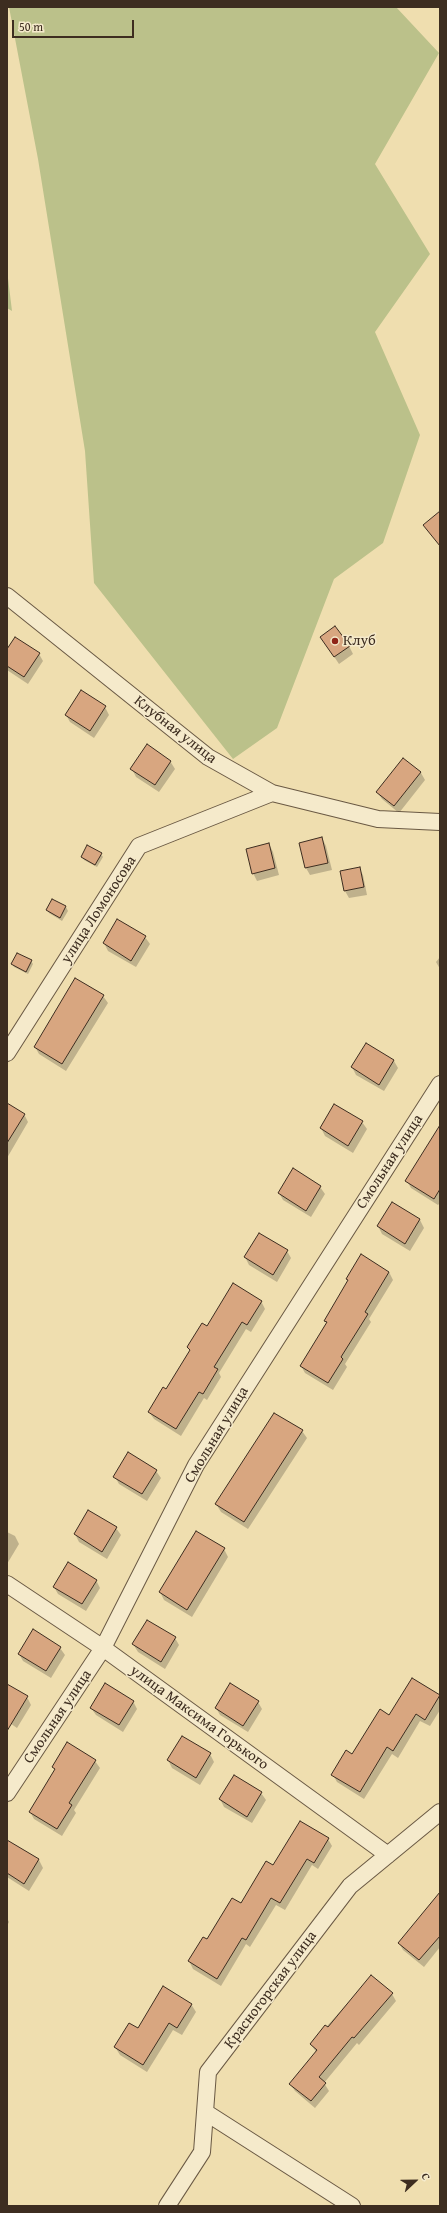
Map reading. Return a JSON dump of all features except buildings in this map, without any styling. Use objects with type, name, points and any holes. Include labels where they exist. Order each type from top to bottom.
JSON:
[{"type":"street","name":"Клубная улица","points":[[7,596],[208,758],[272,793],[378,819],[440,822]]},
{"type":"street","name":"улица Ломоносова","points":[[7,1053],[139,846],[272,793]]},
{"type":"street","name":"Смольная улица","points":[[7,1793],[103,1648],[196,1465],[440,1084]]},
{"type":"street","name":"улица Максима Горького","points":[[7,1584],[103,1648],[388,1855]]},
{"type":"street","name":"Красногорская улица","points":[[167,2206],[202,2152],[208,2072],[350,1886],[440,1812]]},
{"type":"street","points":[[205,2112],[352,2206]]},
{"type":"green space","points":[[9,7],[396,7],[439,53],[375,164],[430,254],[375,332],[420,435],[383,543],[334,579],[277,728],[233,759],[94,583],[85,451],[38,159]]},
{"type":"green space","points":[[7,270],[12,311],[7,308]]},
{"type":"place","name":"Клуб","points":[[335,641]]}]
